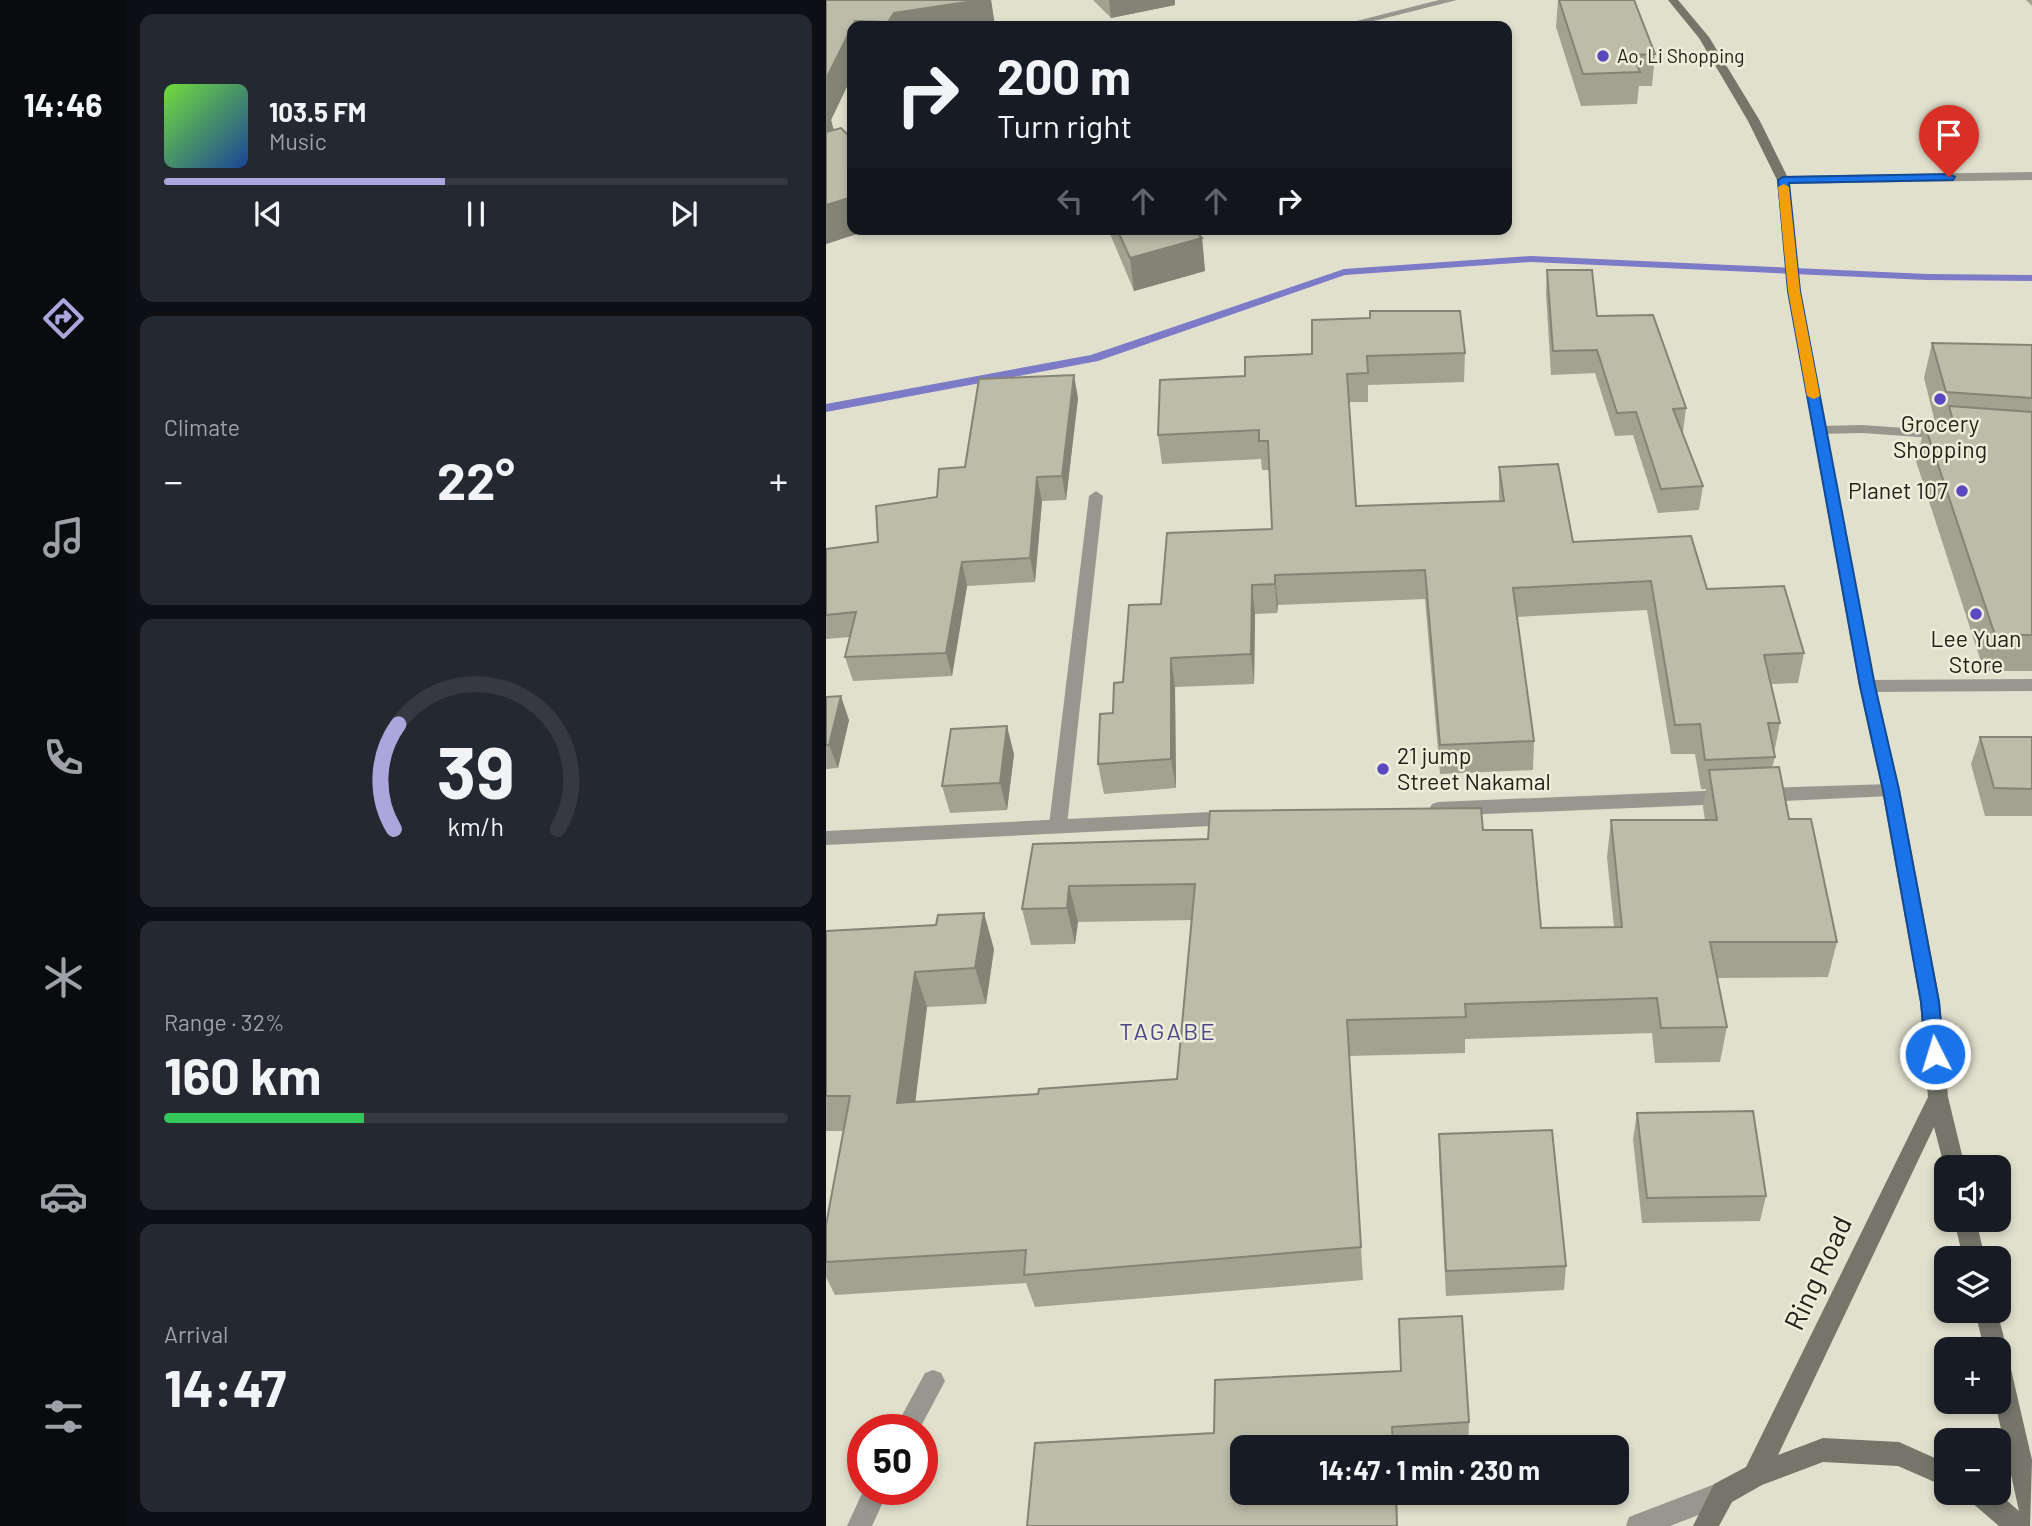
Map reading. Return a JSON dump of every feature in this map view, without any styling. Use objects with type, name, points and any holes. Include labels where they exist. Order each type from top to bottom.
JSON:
[{"type":"main road","points":[[1672,0],[1704,37],[1754,121],[1783,180],[1794,291],[1867,686],[1891,790],[1930,1002],[1938,1097],[1951,1155]]},
{"type":"main road","name":"Ring Road","points":[[1755,1476],[1881,1209],[1938,1097]]},
{"type":"main road","points":[[2009,1414],[2032,1513]]},
{"type":"main road","points":[[1705,1526],[1723,1493],[1755,1476],[1823,1451],[1899,1454],[1934,1470]]},
{"type":"main road","points":[[1994,1505],[2018,1526]]},
{"type":"street","points":[[1363,21],[1452,0]]},
{"type":"street","points":[[1783,180],[2032,176]]},
{"type":"street","points":[[1820,430],[1863,429],[1967,436]]},
{"type":"street","points":[[1058,825],[1096,496]]},
{"type":"street","points":[[1867,686],[2032,685]]},
{"type":"street","points":[[1419,810],[1891,790]]},
{"type":"street","points":[[826,838],[1252,817]]},
{"type":"street","points":[[915,1414],[933,1381]]},
{"type":"street","points":[[1638,1526],[1723,1493]]},
{"type":"street","points":[[859,1526],[869,1505]]},
{"type":"building","points":[[826,0],[980,0],[894,13],[889,21],[847,21],[847,37],[826,79]]},
{"type":"building","points":[[1559,0],[1634,0],[1655,54],[1633,55],[1640,72],[1583,74]]},
{"type":"building","points":[[841,128],[847,134],[847,199],[826,205],[826,132]]},
{"type":"building","points":[[1120,235],[1199,235],[1202,238],[1130,258]]},
{"type":"building","points":[[1547,270],[1592,270],[1597,316],[1653,315],[1686,408],[1673,409],[1703,486],[1661,489],[1636,412],[1617,413],[1597,350],[1553,351]]},
{"type":"building","points":[[1370,311],[1460,311],[1465,353],[1367,356],[1368,373],[1347,374],[1356,506],[1504,501],[1499,467],[1558,464],[1573,542],[1691,536],[1707,589],[1784,586],[1804,653],[1764,655],[1780,723],[1768,723],[1775,757],[1705,760],[1700,724],[1675,725],[1651,581],[1513,588],[1534,741],[1440,745],[1425,570],[1275,575],[1275,584],[1252,585],[1251,654],[1171,658],[1171,759],[1098,764],[1100,714],[1113,713],[1114,683],[1123,682],[1129,605],[1161,604],[1167,533],[1272,529],[1268,441],[1259,441],[1259,430],[1158,435],[1160,380],[1245,376],[1245,357],[1312,354],[1312,320],[1370,318]]},
{"type":"building","points":[[1932,343],[2032,345],[2032,398],[1946,392]]},
{"type":"building","points":[[1074,375],[1062,476],[1037,477],[1030,558],[962,562],[946,653],[845,657],[856,612],[826,615],[826,549],[878,542],[876,506],[937,497],[939,469],[965,467],[979,379]]},
{"type":"building","points":[[1949,406],[2032,412],[2032,635],[1995,635],[1925,426],[1954,425]]},
{"type":"building","points":[[841,696],[829,745],[826,745],[826,697]]},
{"type":"building","points":[[1007,726],[1000,783],[942,786],[951,729]]},
{"type":"building","points":[[1980,737],[2032,737],[2032,789],[1994,788]]},
{"type":"building","points":[[1779,767],[1789,819],[1811,819],[1837,942],[1710,942],[1727,1027],[1661,1028],[1657,998],[1465,1004],[1466,1017],[1347,1020],[1361,1247],[1024,1275],[1026,1250],[826,1262],[826,1225],[850,1096],[826,1096],[826,931],[936,925],[938,915],[984,913],[975,968],[915,972],[897,1103],[1038,1094],[1039,1089],[1177,1079],[1195,884],[1069,886],[1067,908],[1022,909],[1033,844],[1208,839],[1210,811],[1481,808],[1483,830],[1532,830],[1541,928],[1622,927],[1611,820],[1717,820],[1709,770]]},
{"type":"building","points":[[1753,1111],[1766,1196],[1647,1198],[1637,1113]]},
{"type":"building","points":[[1552,1130],[1566,1266],[1446,1271],[1439,1134]]},
{"type":"building","points":[[1462,1316],[1469,1422],[1392,1427],[1392,1435],[1230,1435],[1230,1505],[1396,1505],[1397,1526],[1027,1526],[1035,1443],[1214,1433],[1215,1380],[1401,1371],[1399,1319]]},
{"type":"waterway","points":[[826,408],[1094,358],[1344,272],[1531,259],[1927,277],[2032,278]]},
{"type":"slow traffic","points":[[1784,187],[1794,291],[1814,396]]},
{"type":"place","name":"Ao, Li Shopping","points":[[1603,56]]},
{"type":"place","name":"Grocery Shopping","points":[[1940,399]]},
{"type":"place","name":"Planet 107","points":[[1962,491]]},
{"type":"place","name":"Lee Yuan Store","points":[[1976,614]]},
{"type":"place","name":"21 jump Street Nakamal","points":[[1383,769]]},
{"type":"district","name":"TAGABE","points":[[1168,1032]]},
{"type":"route","points":[[1935,1054],[1930,1002],[1891,790],[1867,686],[1794,291],[1783,180],[1949,177]]}]
